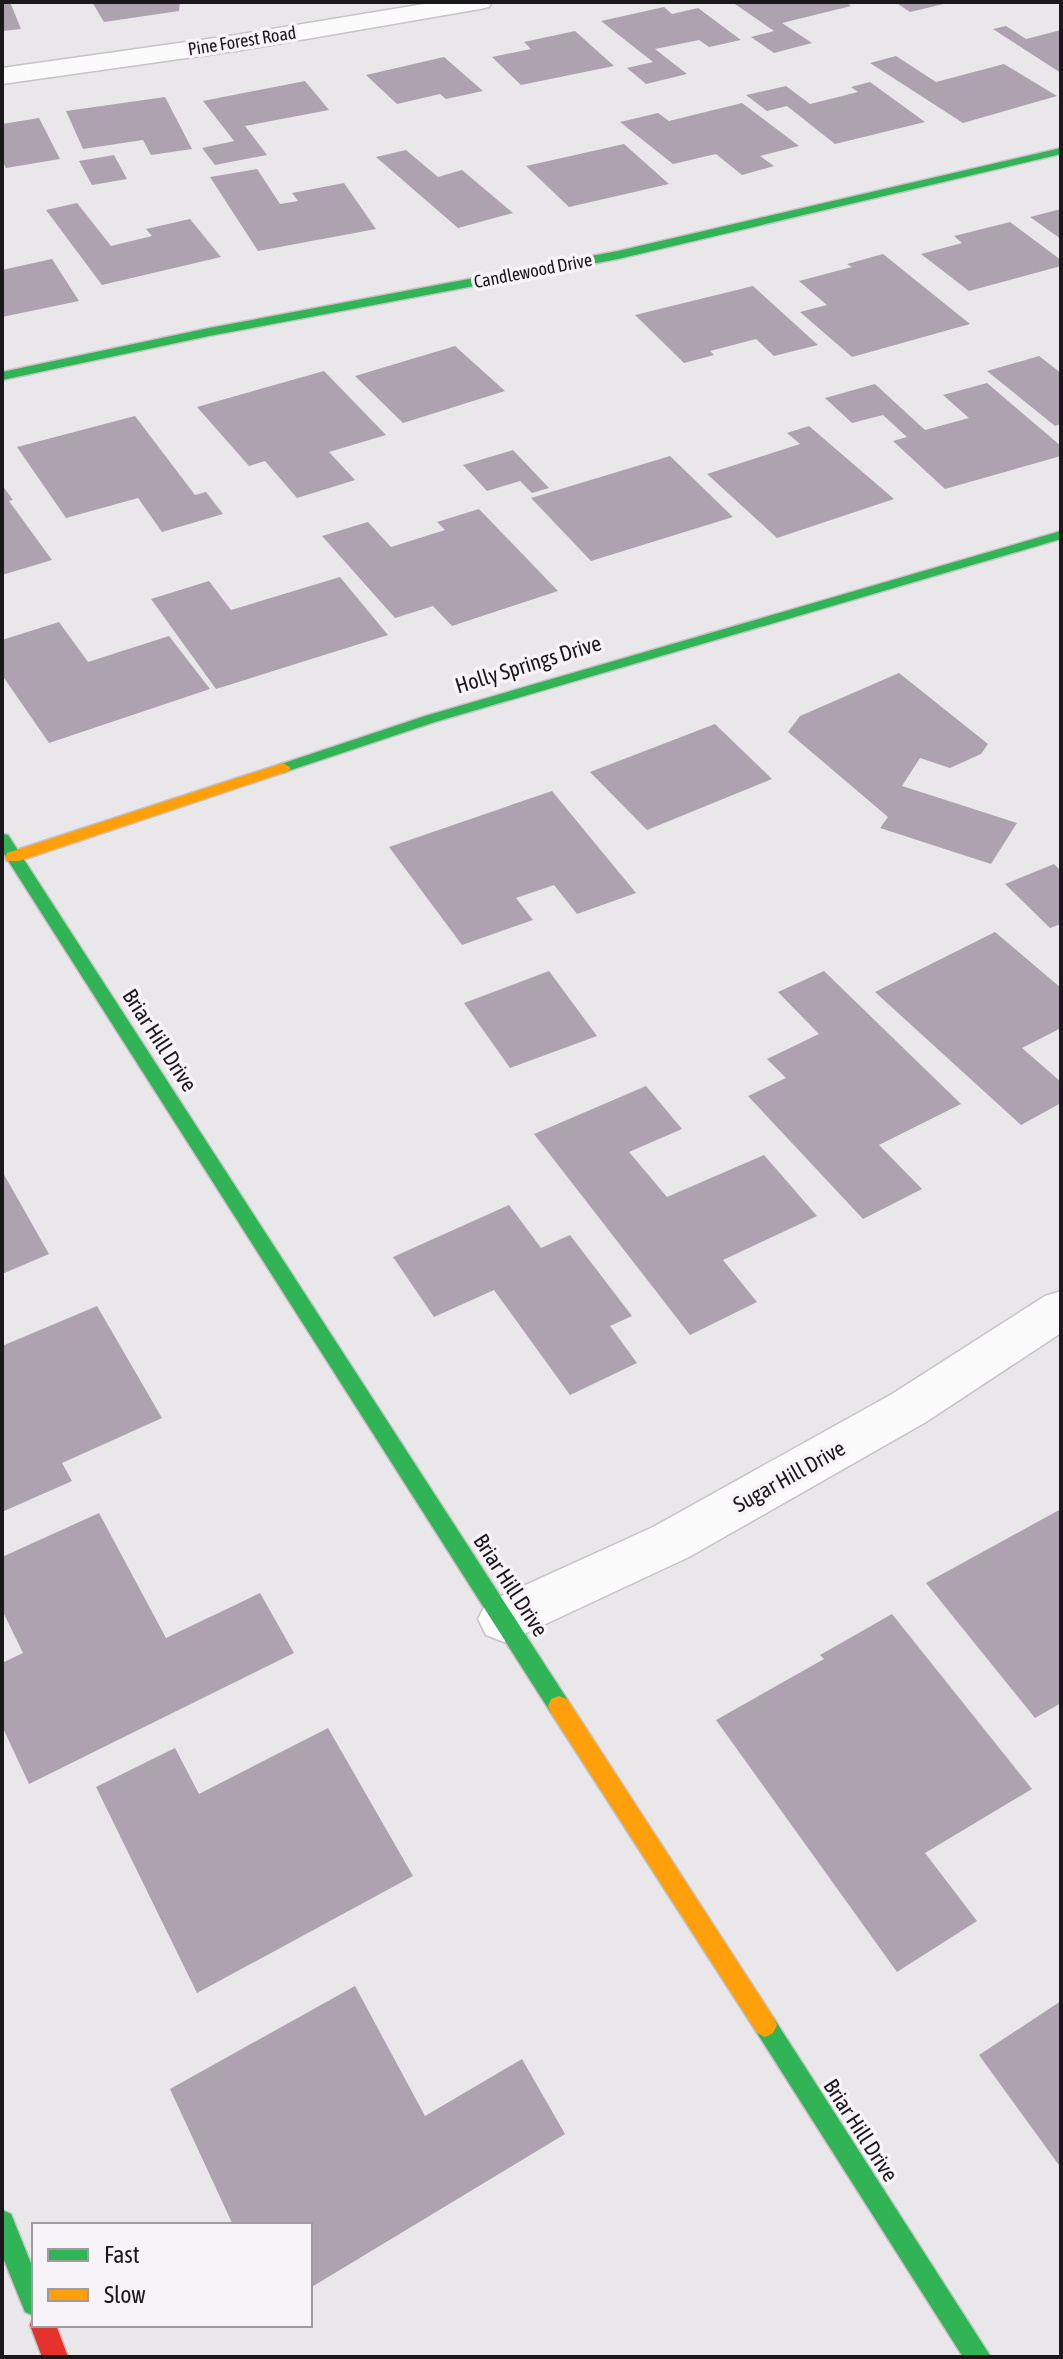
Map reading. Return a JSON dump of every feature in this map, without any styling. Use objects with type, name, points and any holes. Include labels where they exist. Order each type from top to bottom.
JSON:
[{"type":"street","name":"Pine Forest Road","points":[[2,76],[236,43],[480,2]]},
{"type":"street","name":"Candlewood Drive","points":[[2,376],[223,328],[556,267],[866,199],[1061,151]]},
{"type":"street","name":"Holly Springs Drive","points":[[13,857],[430,719],[1061,535]]},
{"type":"street","name":"Briar Hill Drive","points":[[2,839],[978,2357]]},
{"type":"street","name":"Sugar Hill Drive","points":[[504,1619],[671,1542],[909,1408],[1061,1309]]},
{"type":"street","points":[[2,2223],[32,2298]]},
{"type":"street","points":[[44,2327],[55,2357]]},
{"type":"building","points":[[2,2],[10,2],[21,29],[2,31]]},
{"type":"building","points":[[92,2],[180,2],[179,11],[104,22]]},
{"type":"building","points":[[732,2],[846,2],[851,6],[782,23],[812,43],[774,53],[751,37],[774,31]]},
{"type":"building","points":[[895,2],[948,2],[948,3],[910,12]]},
{"type":"building","points":[[664,7],[672,14],[698,8],[741,40],[709,47],[699,40],[655,49],[687,74],[646,84],[627,68],[653,62],[601,21]]},
{"type":"building","points":[[1006,26],[1026,39],[1061,30],[1061,73],[993,29]]},
{"type":"building","points":[[575,31],[614,66],[521,85],[492,57],[531,49],[524,42]]},
{"type":"building","points":[[896,56],[936,82],[1004,64],[1057,96],[963,123],[870,63]]},
{"type":"building","points":[[444,57],[483,91],[446,99],[440,94],[397,104],[366,75]]},
{"type":"building","points":[[305,81],[329,110],[245,126],[267,155],[215,165],[202,148],[234,141],[203,101]]},
{"type":"building","points":[[870,82],[925,122],[835,144],[787,106],[767,111],[746,95],[786,86],[810,104],[858,92],[851,87]]},
{"type":"building","points":[[165,97],[192,149],[151,155],[143,140],[83,149],[66,111]]},
{"type":"building","points":[[742,103],[799,146],[760,156],[774,166],[742,175],[716,154],[673,164],[620,122],[658,113],[669,121]]},
{"type":"building","points":[[39,118],[60,159],[6,168],[2,160],[2,124]]},
{"type":"building","points":[[624,144],[669,184],[569,207],[526,166]]},
{"type":"building","points":[[406,150],[438,177],[462,170],[513,213],[458,228],[376,157]]},
{"type":"building","points":[[114,155],[127,179],[92,185],[79,161]]},
{"type":"building","points":[[257,169],[280,204],[298,201],[292,193],[344,183],[376,229],[258,251],[210,177]]},
{"type":"building","points":[[77,203],[111,246],[152,236],[146,229],[190,219],[221,257],[102,285],[46,210]]},
{"type":"building","points":[[1061,209],[1061,239],[1030,217]]},
{"type":"building","points":[[1010,222],[1061,260],[1061,266],[969,291],[921,254],[962,243],[954,236]]},
{"type":"building","points":[[883,254],[970,324],[852,357],[800,312],[827,305],[799,281],[852,267],[847,264]]},
{"type":"building","points":[[52,259],[79,301],[2,317],[2,270]]},
{"type":"building","points":[[753,286],[818,345],[774,356],[756,339],[710,351],[714,355],[684,363],[635,315]]},
{"type":"building","points":[[455,346],[505,391],[403,423],[355,376]]},
{"type":"building","points":[[1039,356],[1061,373],[1061,424],[1055,426],[987,371]]},
{"type":"building","points":[[324,371],[386,435],[329,452],[355,480],[297,498],[265,461],[249,466],[197,407]]},
{"type":"building","points":[[987,383],[1061,446],[1061,456],[945,489],[893,441],[907,437],[883,415],[852,423],[825,398],[875,384],[925,430],[969,418],[943,395]]},
{"type":"building","points":[[135,416],[195,495],[206,492],[223,514],[162,532],[138,498],[66,518],[17,447]]},
{"type":"building","points":[[809,426],[894,499],[777,538],[707,474],[800,444],[787,433]]},
{"type":"building","points":[[513,450],[549,488],[532,493],[520,481],[487,491],[463,465]]},
{"type":"building","points":[[670,456],[733,517],[591,561],[531,498]]},
{"type":"building","points":[[2,485],[13,500],[9,501],[52,560],[2,575]]},
{"type":"building","points":[[479,509],[558,591],[452,626],[433,606],[395,618],[322,536],[368,522],[391,547],[445,530],[437,522]]},
{"type":"building","points":[[340,577],[388,635],[216,689],[151,599],[209,581],[231,610]]},
{"type":"building","points":[[59,622],[88,662],[169,636],[210,689],[49,743],[2,675],[2,640]]},
{"type":"building","points":[[899,673],[988,744],[981,754],[950,768],[920,758],[902,786],[1017,823],[991,864],[880,828],[888,817],[788,732],[800,716]]},
{"type":"building","points":[[715,724],[772,779],[647,830],[590,772]]},
{"type":"building","points":[[552,791],[636,893],[577,914],[554,885],[516,898],[533,920],[462,945],[389,847]]},
{"type":"building","points":[[1054,864],[1061,871],[1061,924],[1050,928],[1005,884]]},
{"type":"building","points":[[995,932],[1061,988],[1061,1028],[1022,1048],[1061,1082],[1061,1103],[1021,1125],[875,992]]},
{"type":"building","points":[[549,971],[597,1036],[510,1068],[464,1003]]},
{"type":"building","points":[[824,971],[961,1104],[879,1145],[922,1189],[863,1219],[748,1096],[786,1078],[767,1059],[819,1034],[778,992]]},
{"type":"building","points":[[646,1086],[682,1129],[629,1152],[667,1197],[764,1155],[817,1216],[723,1260],[757,1302],[690,1335],[534,1134]]},
{"type":"building","points":[[2,1171],[49,1254],[2,1274]]},
{"type":"building","points":[[509,1205],[541,1248],[570,1235],[632,1316],[610,1326],[637,1363],[570,1395],[494,1290],[434,1317],[393,1257]]},
{"type":"building","points":[[97,1306],[162,1418],[62,1463],[72,1481],[2,1512],[2,1346]]},
{"type":"building","points":[[1061,1509],[1061,1703],[1035,1718],[926,1583]]},
{"type":"building","points":[[99,1513],[166,1638],[260,1593],[294,1653],[29,1784],[2,1726],[2,1663],[23,1653],[2,1610],[2,1557]]},
{"type":"building","points":[[892,1614],[1032,1789],[925,1853],[977,1921],[897,1972],[716,1720],[824,1659],[820,1655]]},
{"type":"building","points":[[328,1728],[413,1876],[197,1993],[96,1787],[175,1748],[199,1794]]},
{"type":"building","points":[[355,1986],[425,2116],[522,2059],[565,2134],[312,2287],[312,2223],[232,2223],[170,2089]]},
{"type":"building","points":[[1061,2001],[1061,2168],[979,2055]]},
{"type":"traffic: fast","points":[[2,376],[209,332],[618,255],[1061,151]]},
{"type":"traffic: fast","points":[[283,768],[430,719],[1061,535]]},
{"type":"traffic: fast","points":[[2,839],[559,1706]]},
{"type":"traffic: fast","points":[[765,2025],[978,2357]]},
{"type":"traffic: fast","points":[[2,2223],[32,2298]]},
{"type":"traffic: slow","points":[[13,857],[283,768]]},
{"type":"traffic: slow","points":[[559,1706],[765,2025]]},
{"type":"traffic: jam","points":[[44,2327],[55,2357]]}]
